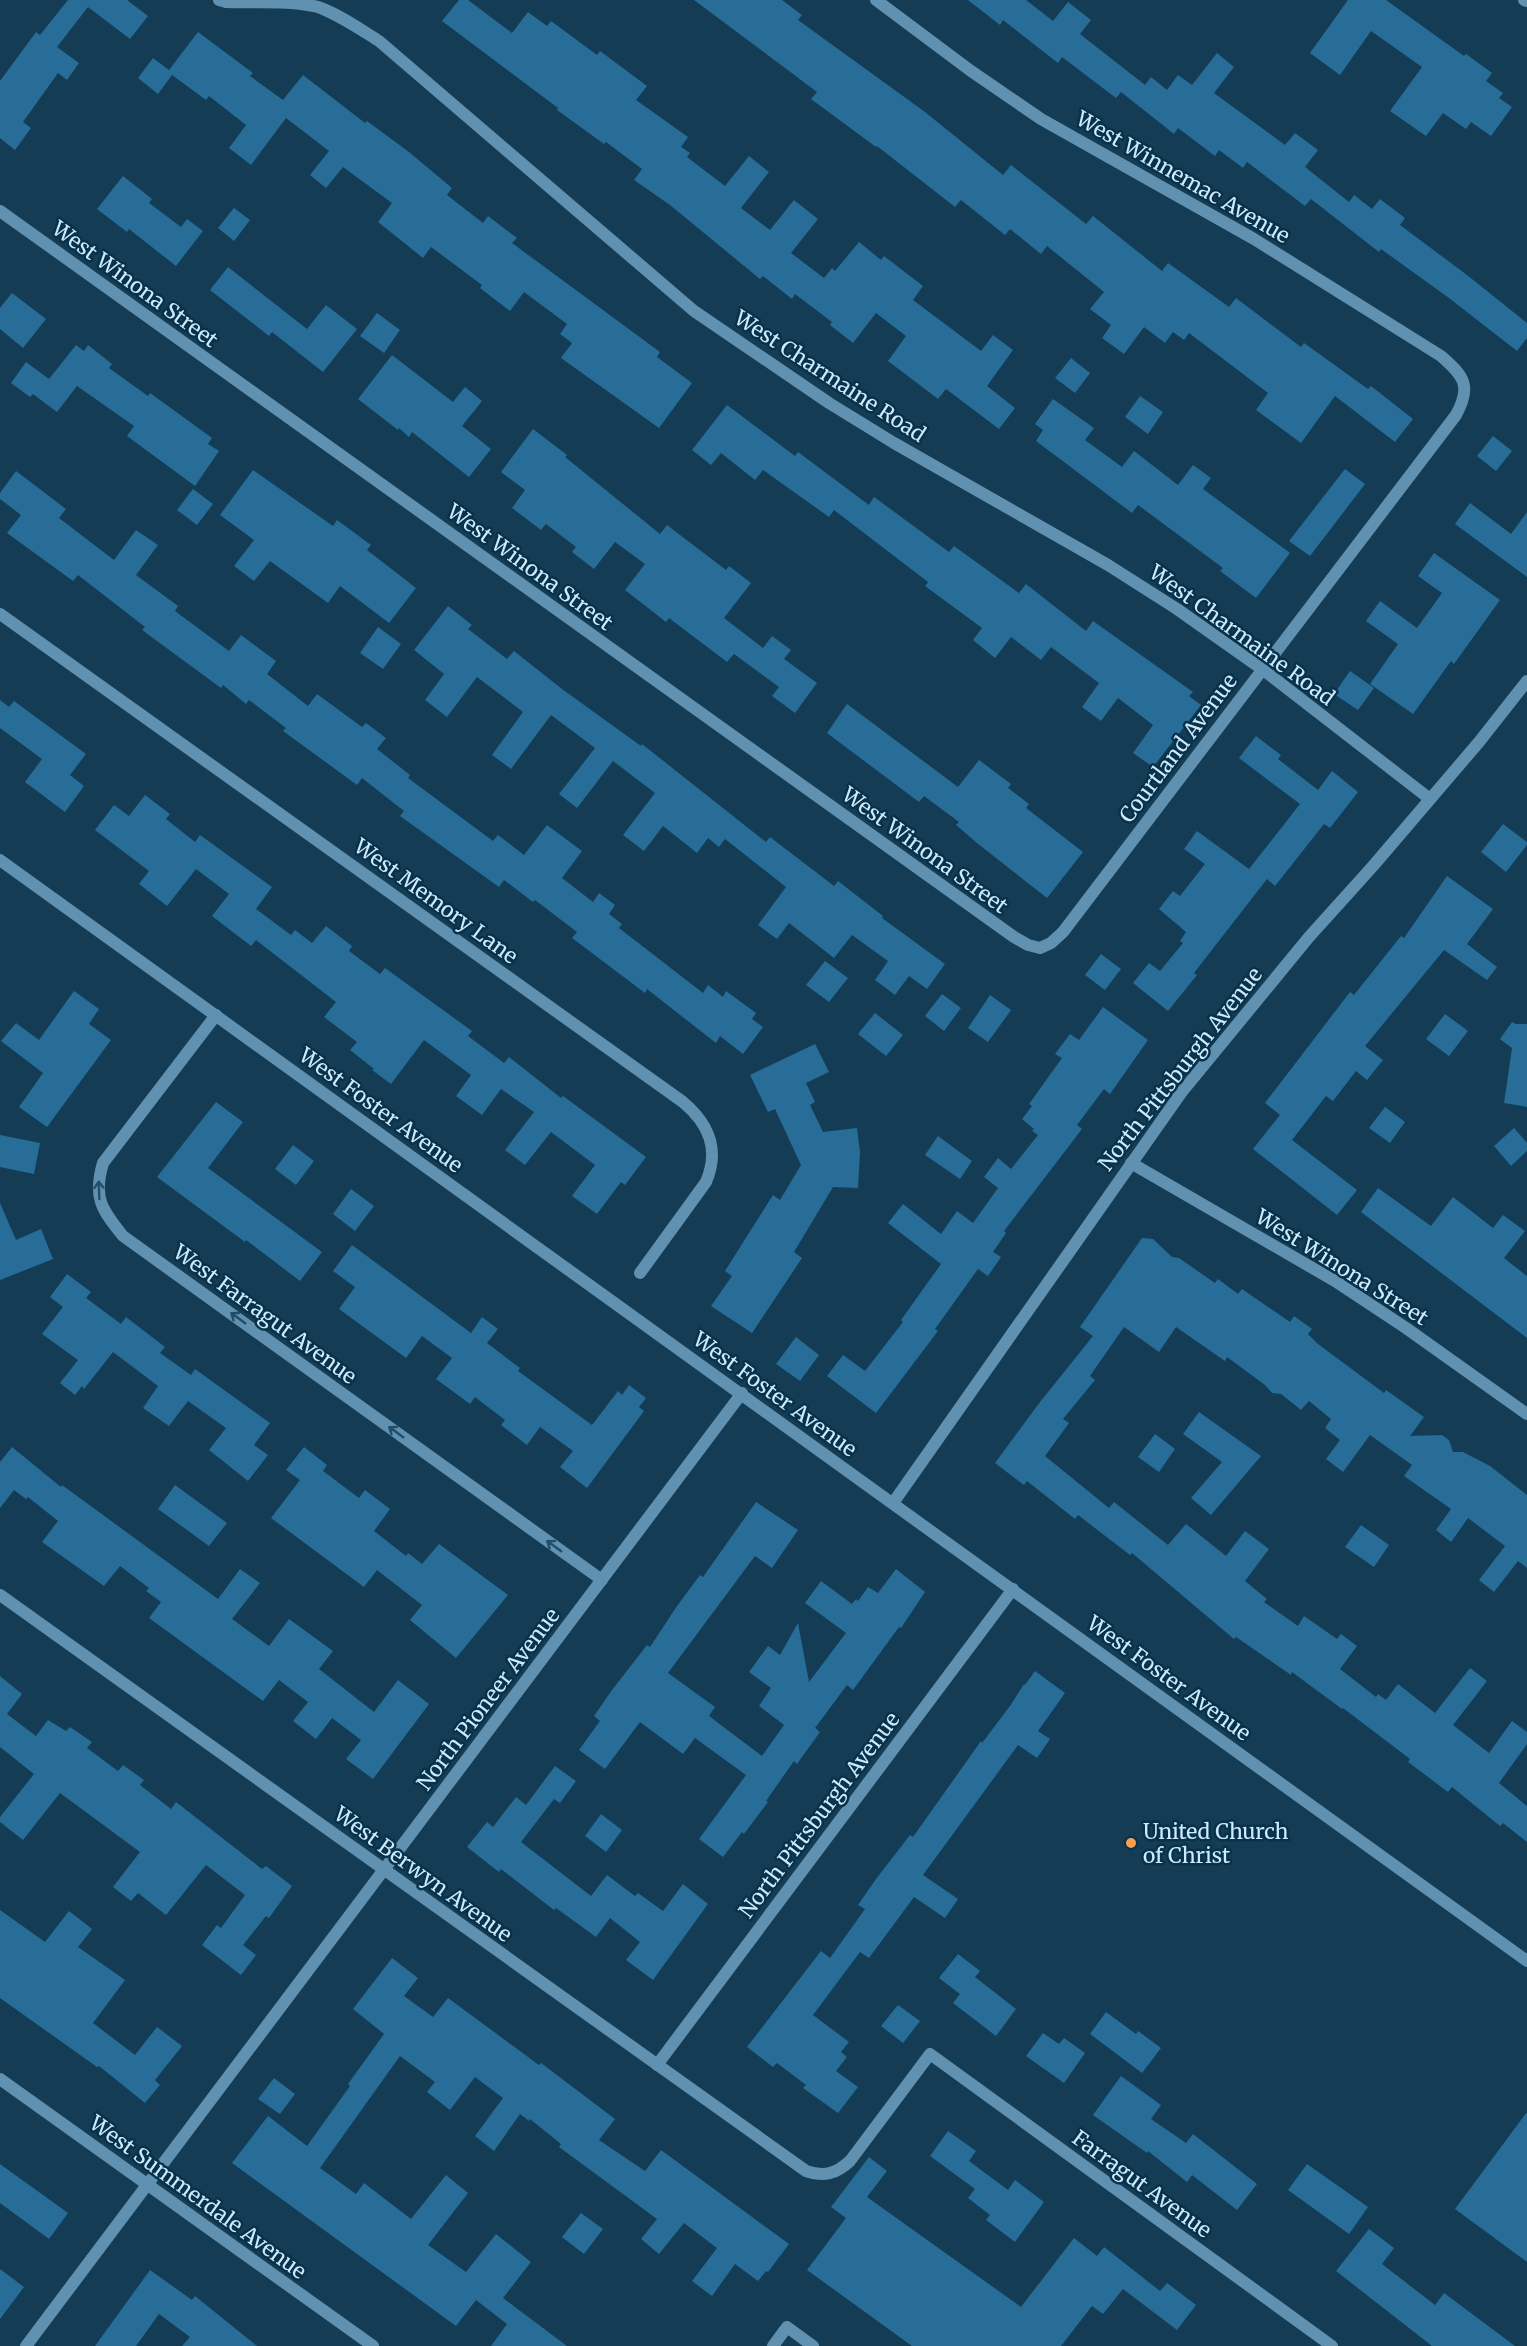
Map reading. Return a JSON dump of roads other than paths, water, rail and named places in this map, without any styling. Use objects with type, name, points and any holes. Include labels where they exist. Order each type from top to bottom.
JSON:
[{"type":"street","name":"West Charmaine Road","points":[[219,0],[287,2],[318,7],[350,22],[388,49],[694,311],[820,397],[894,443],[1108,565],[1177,609],[1262,669],[1430,799]]},
{"type":"street","name":"West Winnemac Avenue","points":[[876,0],[971,71],[1041,119],[1254,239],[1441,356],[1460,372],[1465,389]]},
{"type":"street","name":"West Winona Street","points":[[0,212],[1004,930],[1028,945],[1040,948]]},
{"type":"street","name":"Courtland Avenue","points":[[1040,948],[1051,943],[1063,932],[1456,415],[1463,402],[1465,389]]},
{"type":"street","name":"West Memory Lane","points":[[0,614],[700,1116],[708,1131],[713,1166],[706,1182],[640,1273]]},
{"type":"street","name":"North Pittsburgh Avenue","points":[[893,1503],[1181,1093],[1242,1017],[1479,742],[1527,681]]},
{"type":"street","name":"West Foster Avenue","points":[[0,860],[1527,1961]]},
{"type":"street","name":"West Farragut Avenue","points":[[216,1015],[103,1163],[98,1182],[100,1200],[109,1220],[123,1236],[602,1580]]},
{"type":"street","name":"West Winona Street","points":[[1131,1163],[1335,1281],[1527,1414]]},
{"type":"street","name":"North Pioneer Avenue","points":[[147,2185],[742,1393]]},
{"type":"street","name":"North Pittsburgh Avenue","points":[[657,2064],[1013,1589]]},
{"type":"street","name":"West Berwyn Avenue","points":[[0,1595],[797,2165],[817,2174],[826,2174]]},
{"type":"street","name":"Farragut Avenue","points":[[826,2174],[835,2172],[850,2161],[930,2054],[1332,2346]]},
{"type":"street","name":"West Summerdale Avenue","points":[[0,2079],[373,2346]]},
{"type":"street","points":[[29,2341],[147,2185]]},
{"type":"street","points":[[773,2346],[787,2327],[813,2346]]},
{"type":"place","name":"United Church of Christ","points":[[1131,1843]]}]
